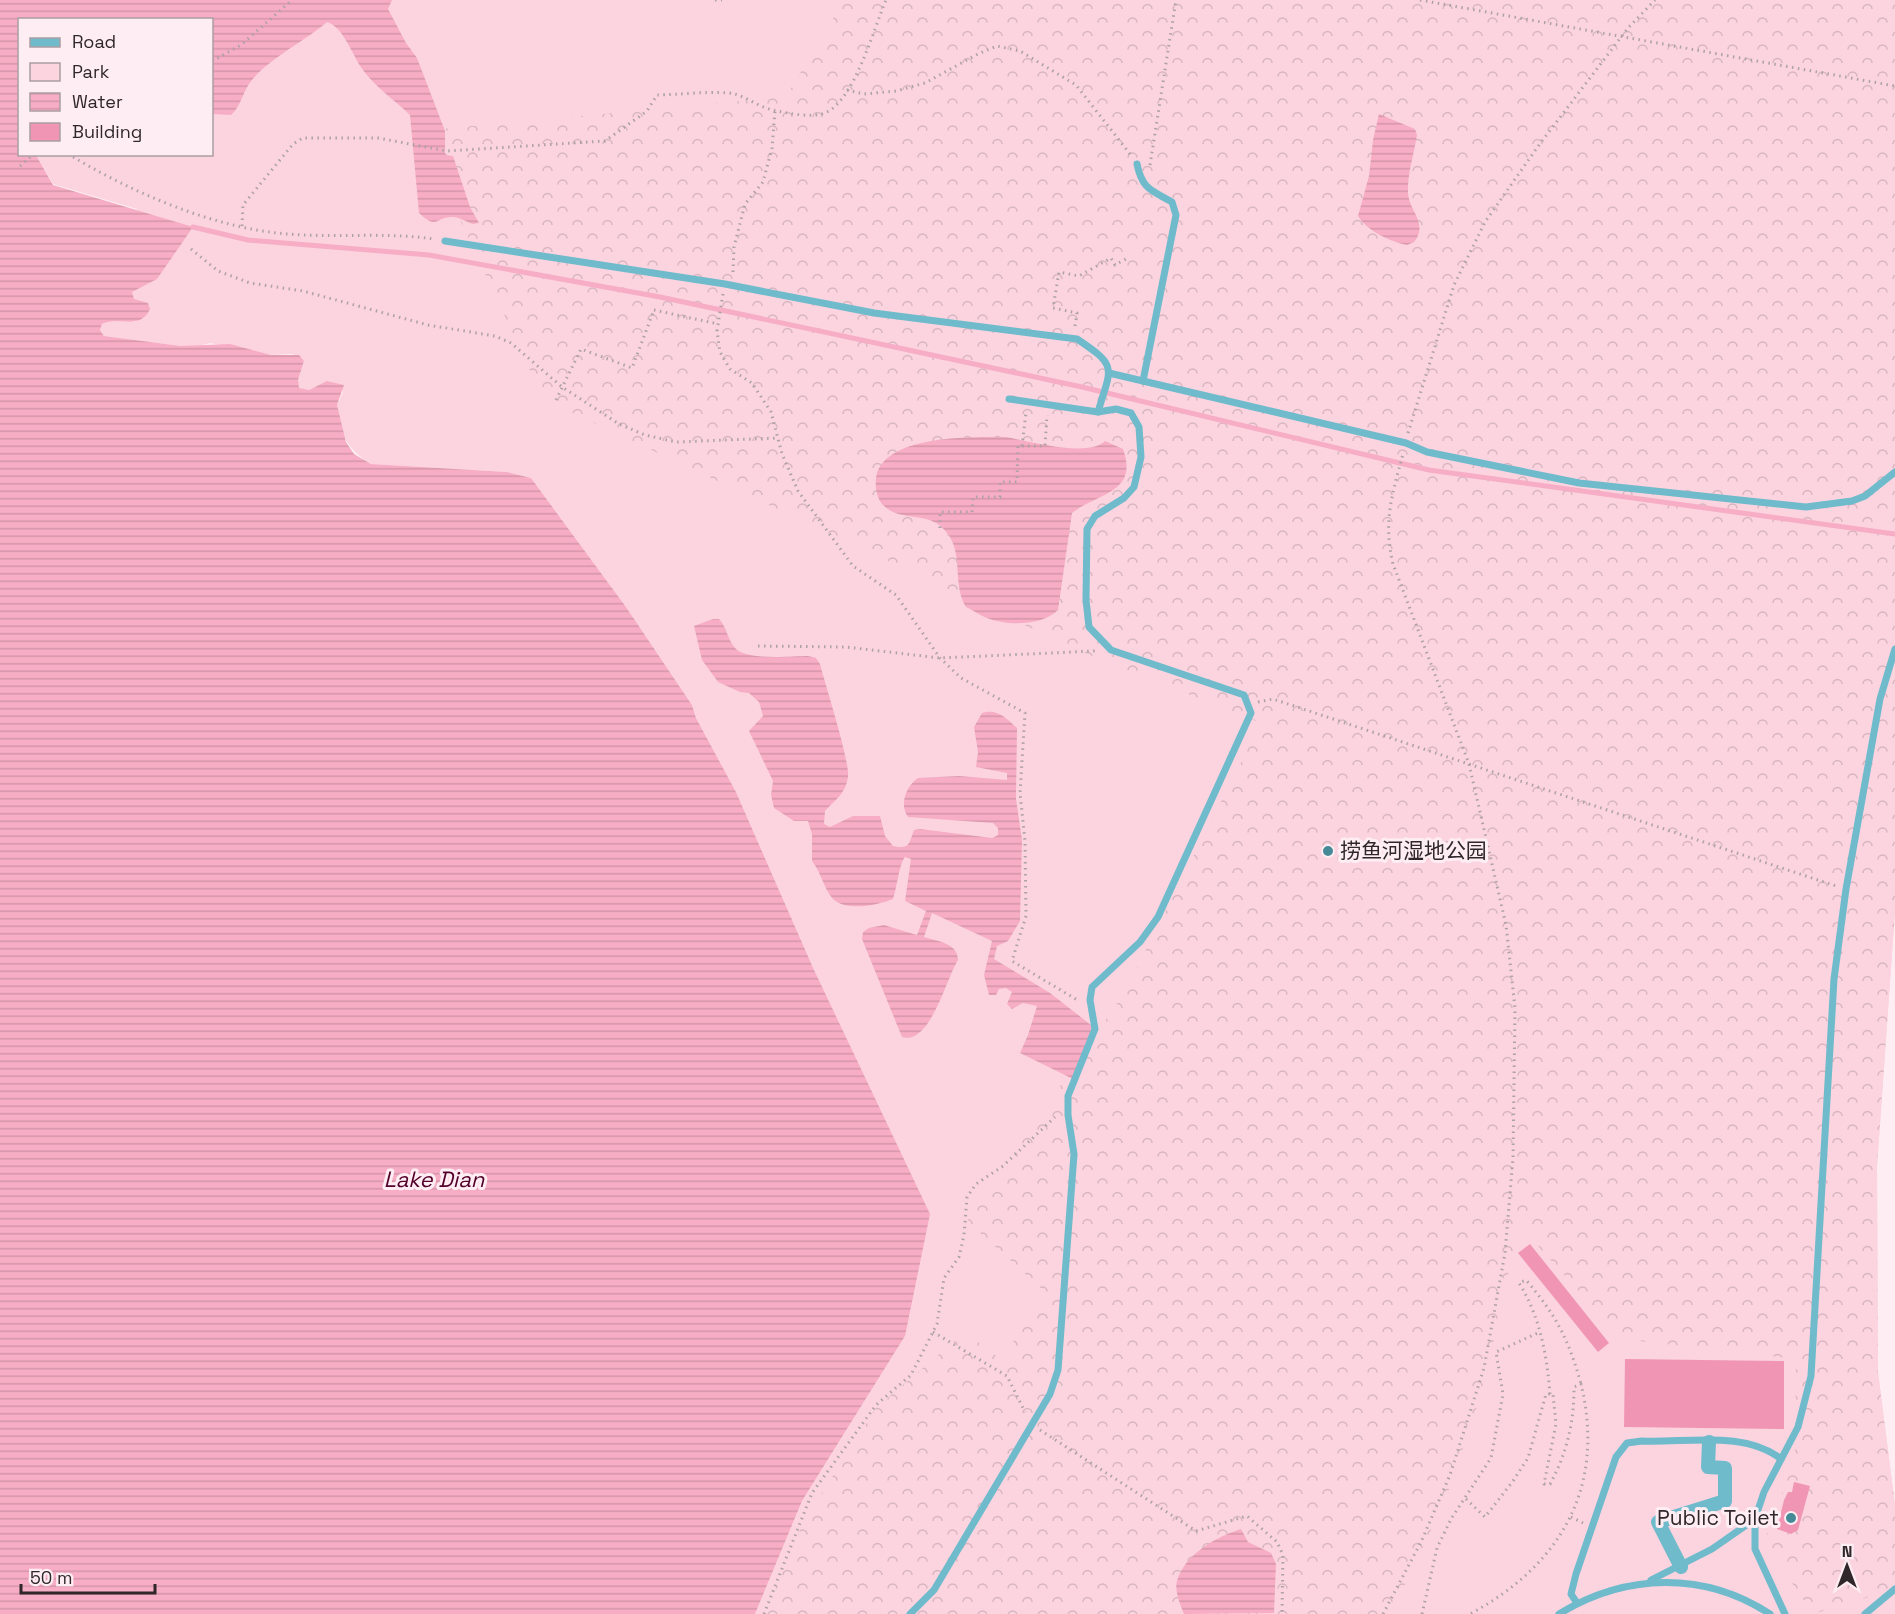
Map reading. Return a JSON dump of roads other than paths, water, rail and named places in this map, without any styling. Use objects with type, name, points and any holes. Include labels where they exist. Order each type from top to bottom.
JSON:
[{"type":"street","points":[[1681,1567],[1658,1522],[1725,1501],[1725,1468],[1708,1467],[1709,1442]]},
{"type":"lane","points":[[1137,164],[1140,179],[1147,188],[1172,202],[1176,215],[1143,381]]},
{"type":"lane","points":[[445,241],[725,284],[874,313],[1077,339],[1100,354],[1108,364],[1109,373],[1099,408]]},
{"type":"lane","points":[[1109,373],[1427,452],[1579,483],[1806,507],[1852,501],[1865,496],[1895,472]]},
{"type":"lane","points":[[910,1614],[934,1590],[1050,1394],[1058,1370],[1074,1154],[1068,1096],[1095,1029],[1090,999],[1092,987],[1140,942],[1158,917],[1251,713],[1244,695],[1111,650],[1089,627],[1086,600],[1087,529],[1095,516],[1124,498],[1134,487],[1141,458],[1139,427],[1131,412],[1009,399]]},
{"type":"lane","points":[[1785,1614],[1755,1549],[1755,1519],[1764,1492],[1798,1427],[1811,1376],[1834,979],[1846,890],[1880,699],[1895,649]]},
{"type":"lane","points":[[1576,1603],[1571,1594],[1576,1574],[1616,1456],[1627,1443],[1642,1441],[1751,1443],[1769,1449],[1781,1460]]},
{"type":"lane","points":[[1646,1582],[1681,1567],[1755,1519]]},
{"type":"lane","points":[[1559,1614],[1576,1603],[1611,1589],[1646,1582],[1669,1581],[1715,1588],[1737,1595],[1770,1614]]},
{"type":"lane","points":[[1865,1614],[1895,1588]]},
{"type":"water","name":"Lake Dian","points":[[0,0],[392,0],[388,9],[406,43],[417,58],[445,131],[445,155],[453,156],[470,207],[479,223],[473,224],[454,217],[433,222],[419,213],[410,115],[368,76],[343,36],[327,22],[259,72],[249,84],[231,115],[213,114],[213,18],[18,18],[18,156],[37,156],[53,185],[193,227],[157,279],[132,292],[134,299],[148,303],[150,309],[146,316],[141,320],[102,324],[100,330],[104,336],[181,346],[230,344],[271,355],[299,355],[304,361],[298,380],[299,388],[309,390],[327,381],[344,385],[337,405],[346,442],[354,454],[371,464],[507,472],[531,478],[626,607],[692,705],[696,718],[736,792],[814,970],[930,1214],[905,1336],[802,1501],[755,1614],[0,1614]]},
{"type":"water","points":[[1379,114],[1415,129],[1417,135],[1408,193],[1420,229],[1414,242],[1407,245],[1380,235],[1358,216],[1369,176]]},
{"type":"water","points":[[1006,437],[1043,445],[1072,448],[1097,446],[1105,441],[1123,449],[1126,464],[1125,475],[1121,483],[1104,496],[1072,513],[1058,610],[1034,622],[995,621],[966,607],[960,589],[955,550],[947,533],[932,521],[891,511],[881,502],[876,486],[876,479],[882,464],[894,453],[911,446],[952,438]]},
{"type":"water","points":[[719,619],[722,622],[732,644],[741,652],[769,657],[808,656],[816,658],[820,664],[848,768],[845,788],[825,811],[824,824],[830,827],[853,816],[880,816],[885,836],[893,846],[899,847],[906,846],[914,830],[920,829],[992,838],[998,835],[998,828],[993,823],[908,817],[904,801],[910,786],[918,778],[959,776],[1007,780],[1007,773],[976,767],[978,752],[974,727],[982,713],[992,712],[1001,715],[1017,728],[1016,799],[1022,840],[1020,921],[1008,941],[997,946],[994,959],[1050,993],[1091,1025],[1092,1033],[1073,1079],[1020,1053],[1037,1006],[1023,1003],[1012,1009],[1007,1004],[1012,992],[1006,988],[999,989],[996,995],[989,995],[984,975],[992,941],[932,913],[924,937],[951,946],[958,960],[929,1022],[912,1037],[902,1037],[862,939],[863,932],[869,928],[884,925],[917,935],[926,911],[905,901],[911,859],[905,857],[903,860],[893,899],[871,905],[854,906],[839,903],[833,899],[812,861],[812,834],[808,821],[794,821],[774,808],[771,795],[773,781],[749,731],[763,716],[759,702],[749,693],[740,692],[718,682],[702,660],[694,626]]},
{"type":"water","points":[[1241,1529],[1248,1542],[1271,1553],[1276,1564],[1274,1613],[1184,1614],[1176,1589],[1181,1571],[1203,1548]]},
{"type":"waterway","points":[[193,227],[248,240],[429,255],[660,297],[1082,387],[1429,470],[1895,534]]},
{"type":"place","name":"捞鱼河湿地公园","points":[[1328,851]]},
{"type":"place","name":"Public Toilet","points":[[1791,1518]]}]
